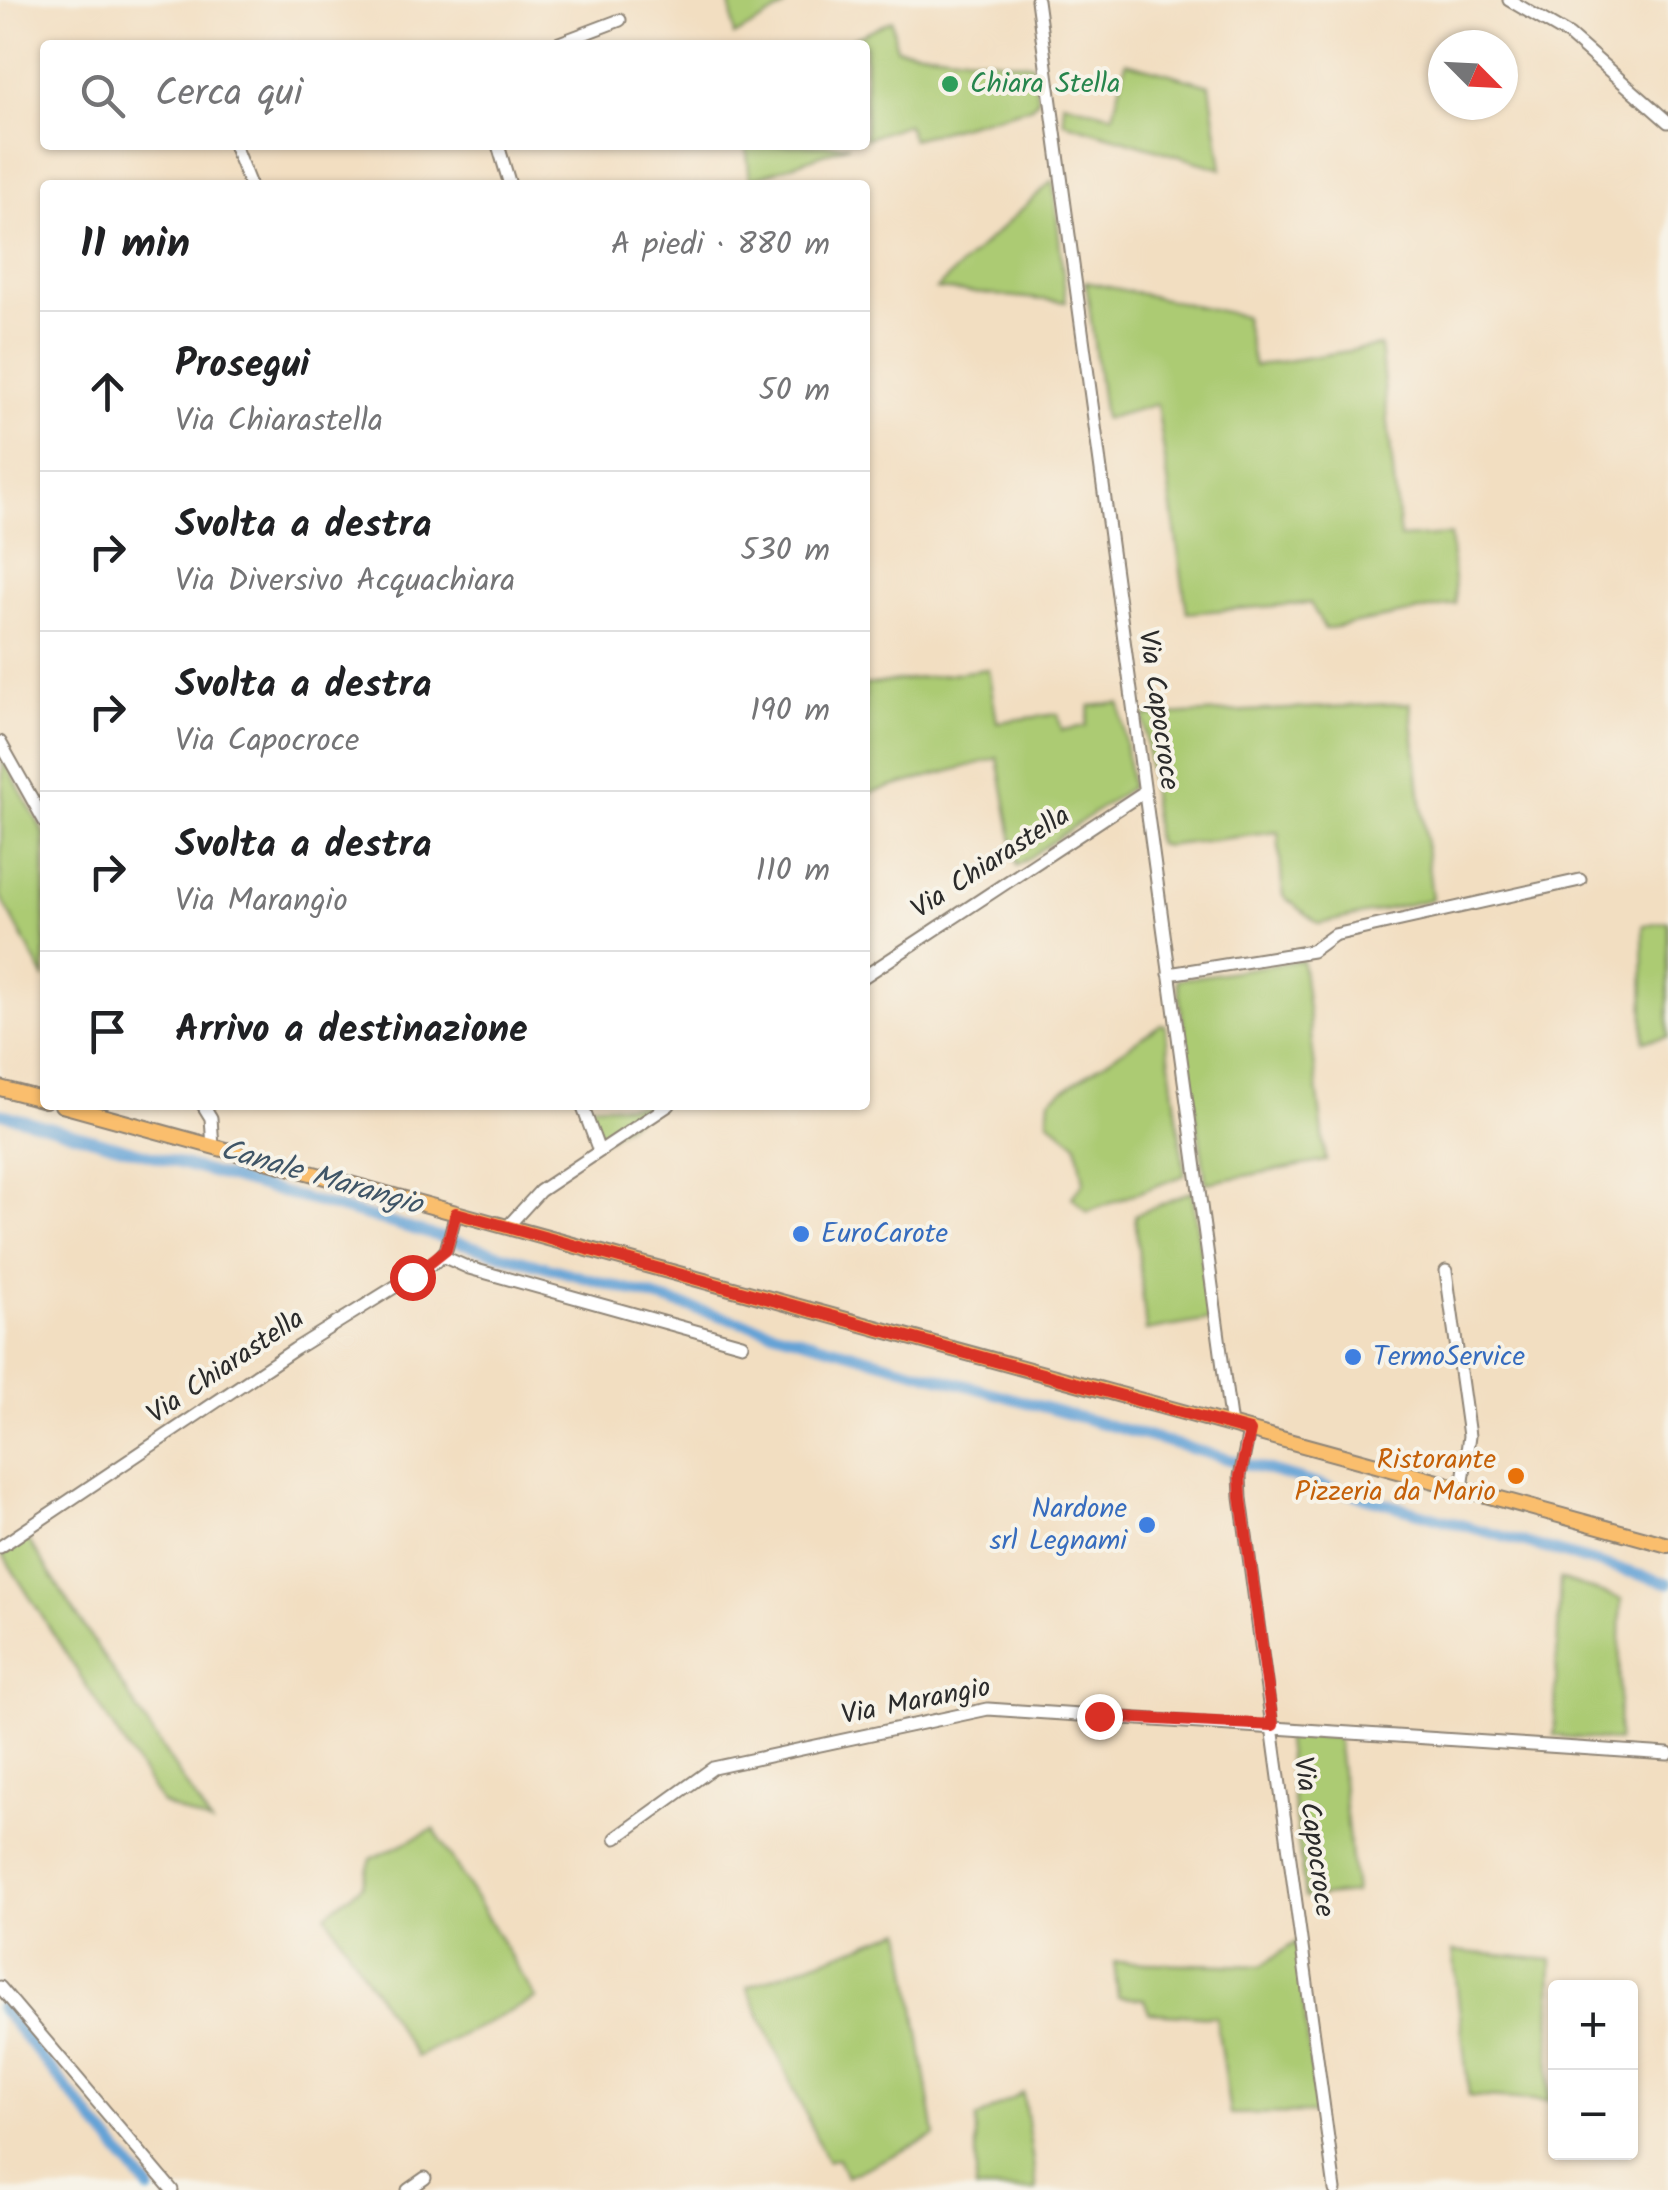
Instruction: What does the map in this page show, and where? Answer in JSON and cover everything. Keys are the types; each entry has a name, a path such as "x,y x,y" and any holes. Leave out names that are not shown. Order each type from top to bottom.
{"main road":[{"path":"0,1088 40,1099"},
{"path":"80,1110 454,1220 507,1227 1231,1426 1249,1437 1668,1545"}],"street":[{"name":"Via Capocroce","path":"1036,0 1231,1426"},
{"path":"1509,0 1569,35 1668,122"},
{"path":"567,40 620,20"},
{"path":"236,150 248,180"},
{"path":"500,150 508,180"},
{"path":"0,742 40,813"},
{"name":"Via Chiarastella","path":"870,973 1144,792"},
{"path":"1169,974 1312,951 1334,935 1580,880"},
{"path":"206,1110 211,1118 213,1146"},
{"path":"584,1110 599,1151"},
{"path":"507,1227 540,1190 661,1110"},
{"path":"454,1220 444,1253 469,1268 742,1344"},
{"name":"Via Chiarastella","path":"0,1547 444,1253"},
{"path":"1446,1271 1469,1436 1462,1489"},
{"name":"Via Capocroce","path":"1249,1437 1240,1476 1336,2190"},
{"name":"Via Marangio","path":"616,1838 714,1768 988,1709 1668,1754"},
{"path":"0,1987 172,2190"},
{"path":"408,2190 426,2178"}],"green space":[{"path":"730,0 782,0 784,8 734,36"},
{"name":"Chiara Stella","path":"892,20 896,48 1032,64 1038,100 1030,107 912,139 907,124 870,137 870,40 850,40"},
{"path":"1126,62 1210,85 1222,169 1064,122 1063,102 1113,115"},
{"path":"747,150 835,150 750,180"},
{"path":"1053,180 1066,302 936,289"},
{"path":"1086,282 1244,316 1254,366 1380,346 1400,538 1450,535 1456,604 1325,629 1310,603 1187,613 1157,404 1104,419"},
{"path":"988,669 997,722 1058,714 1062,730 1086,726 1090,706 1120,703 1131,787 1017,866 998,758 870,793 870,684"},
{"path":"1410,703 1432,899 1319,924 1283,896 1278,832 1164,846 1156,843 1144,716"},
{"path":"3,759 40,826 40,970 0,895"},
{"path":"1668,921 1668,1037 1644,1041 1643,925"},
{"path":"1302,960 1326,1161 1206,1183 1177,980"},
{"path":"1161,1024 1165,1025 1185,1175 1087,1212 1072,1197 1084,1182 1077,1144 1048,1120 1050,1099"},
{"path":"588,1110 648,1110 603,1141"},
{"path":"1192,1191 1210,1320 1146,1331 1135,1215"},
{"path":"27,1538 211,1824 162,1804 3,1555"},
{"path":"1560,1579 1621,1599 1618,1741 1554,1736"},
{"path":"1285,1733 1337,1737 1355,1893 1305,1898"},
{"path":"434,1829 536,1999 416,2057 326,1914 362,1886 371,1859"},
{"path":"903,1930 935,2136 846,2177 838,2158 827,2161 747,1987"},
{"path":"1296,1942 1317,2113 1230,2114 1216,2017 1149,2013 1144,1999 1118,1997 1114,1962 1261,1966"},
{"path":"1453,1951 1552,1960 1552,1980 1548,1980 1548,2101 1469,2096"},
{"path":"1023,2093 1037,2190 976,2190 976,2119"}],"waterway":[{"name":"Canale Marangio","path":"0,1113 1668,1583"},
{"path":"0,2007 150,2190"}],"place":[{"name":"Chiara Stella","path":"950,84"},
{"name":"EuroCarote","path":"801,1234"},
{"name":"TermoService","path":"1353,1357"},
{"name":"Ristorante Pizzeria da Mario","path":"1516,1476"},
{"name":"Nardone srl Legnami","path":"1147,1525"}],"route":[{"path":"412,1277 442,1256 456,1213 1250,1431 1240,1476 1241,1498 1273,1725 1099,1716"}]}
